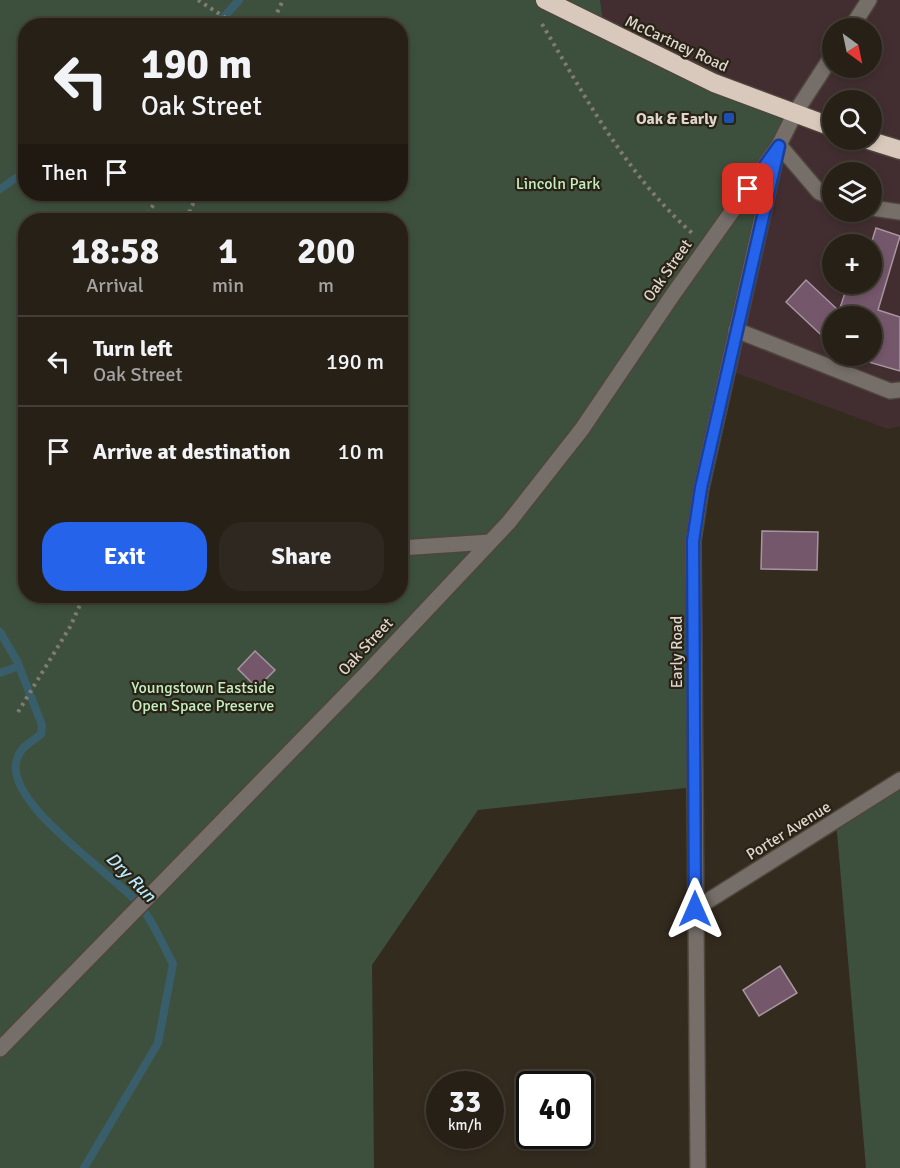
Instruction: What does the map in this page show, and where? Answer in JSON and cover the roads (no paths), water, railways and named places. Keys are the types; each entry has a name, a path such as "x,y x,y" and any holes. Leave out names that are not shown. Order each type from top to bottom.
{"highway":[{"name":"McCartney Road","path":"545,0 714,83 795,113"},
{"path":"795,113 822,123"},
{"path":"882,144 900,150"}],"street":[{"path":"857,18 869,0"},
{"name":"Oak Street","path":"0,1049 366,674 490,542 582,429 707,246 779,146 795,113 822,71"},
{"path":"779,146 822,193"},
{"name":"Early Road","path":"698,1168 693,541 701,488 779,146"},
{"path":"882,209 900,212"},
{"path":"736,330 890,391 900,390"},
{"path":"408,547 490,542"},
{"name":"Porter Avenue","path":"695,909 900,780"}],"waterway":[{"name":"Dry Run","path":"223,18 239,0"},
{"name":"Dry Run","path":"0,189 18,177"},
{"name":"Dry Run","path":"0,632 17,661 42,725 41,734 24,748 17,759 17,776 26,796 42,816 139,904 153,925 173,964 158,1043 84,1168"},
{"path":"0,673 19,666"}],"place":[{"name":"Oak & Early","path":"729,118"}],"park label":[{"name":"Lincoln Park","path":"558,183"},
{"name":"Youngstown Eastside Open Space Preserve","path":"203,696"}]}
